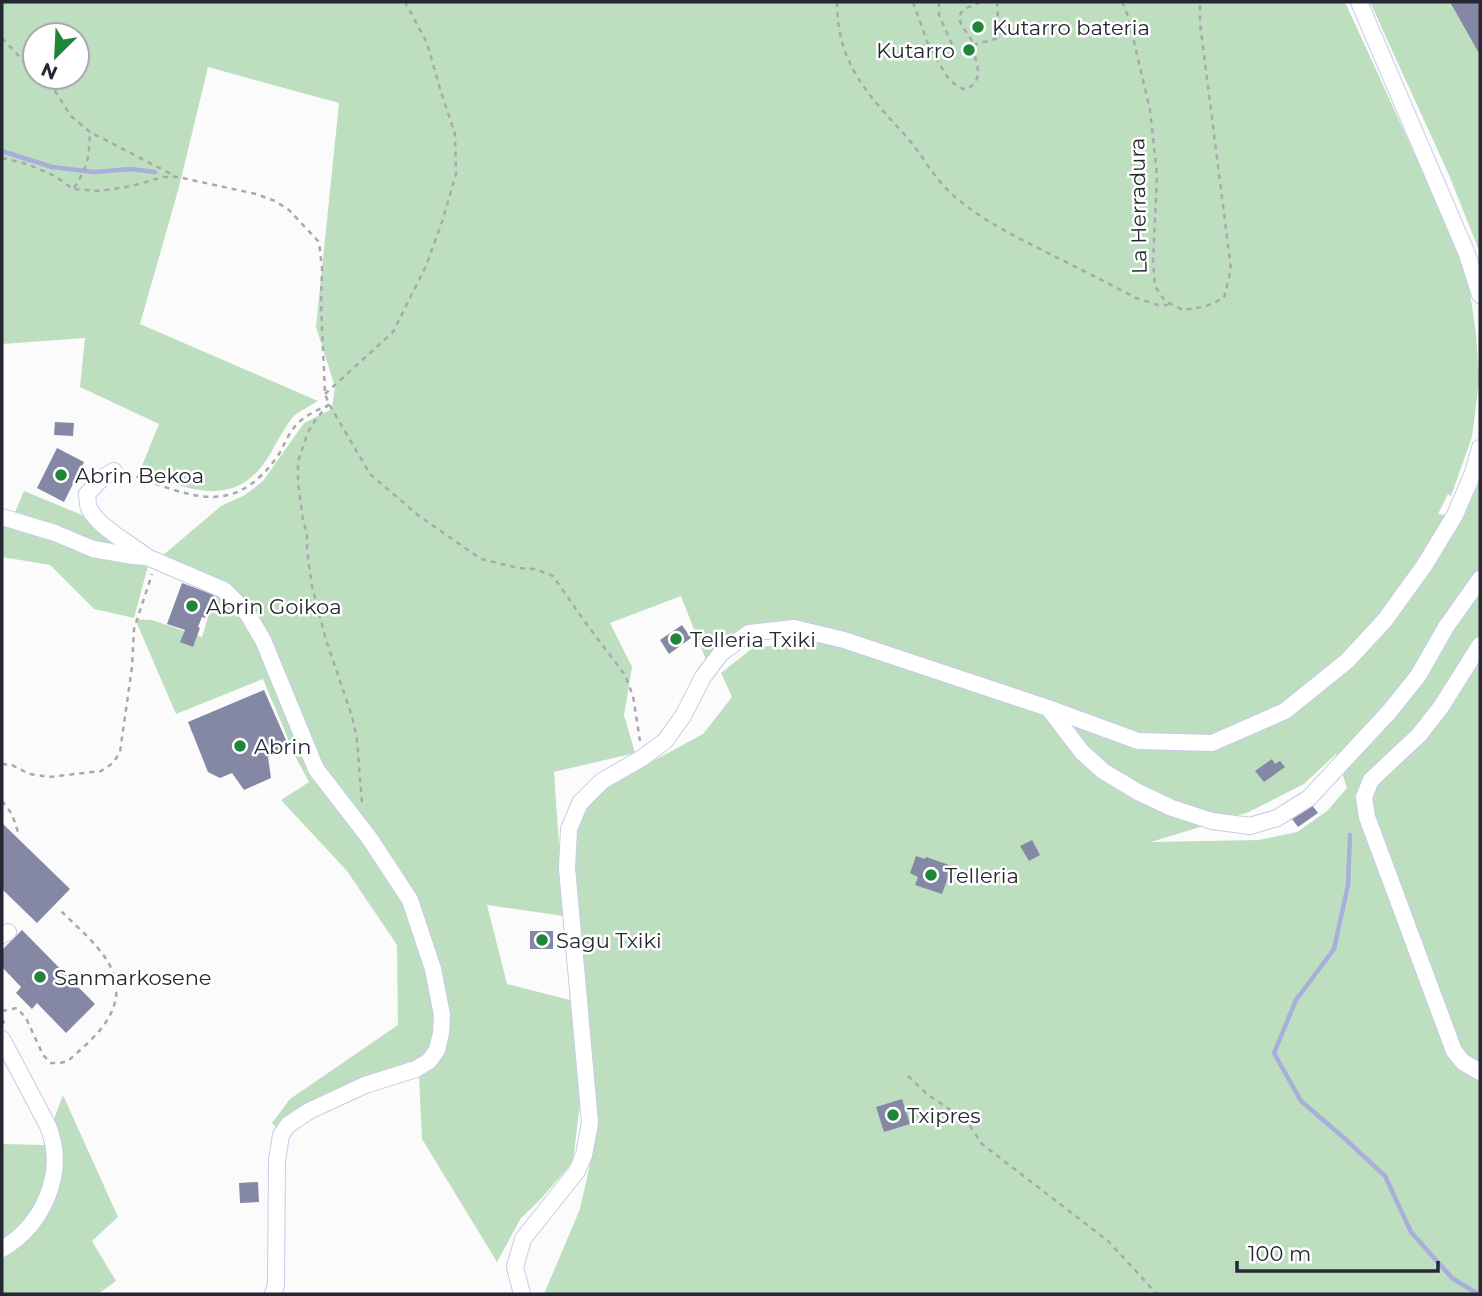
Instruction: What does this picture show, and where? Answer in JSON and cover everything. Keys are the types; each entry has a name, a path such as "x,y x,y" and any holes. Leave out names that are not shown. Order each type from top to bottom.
{"street":[{"path":"1359,2 1467,254 1480,295"},
{"path":"522,1294 515,1268 523,1239 577,1171 584,1155 590,1123 567,868 569,829 580,803 602,781 665,741 683,716 703,677 721,653 748,633 794,628 844,640 1138,741 1212,743 1285,711 1347,662 1385,620 1424,566 1454,515 1473,473 1480,448"},
{"path":"114,471 102,478 87,494 88,508 108,530 152,559 224,590 247,613 263,640 316,769 370,838 410,900 433,969 442,1015 438,1050 429,1061 416,1069 365,1085 309,1111 288,1125 281,1135 277,1160 276,1285 273,1294"},
{"path":"2,517 55,533 93,549 152,559"},
{"path":"1048,708 1096,765 1138,792 1172,808 1212,821 1250,826 1277,818 1309,798 1389,712 1418,676 1446,627 1480,579"},
{"path":"1480,645 1441,707 1419,735 1371,780 1364,797 1367,817 1454,1051 1463,1062 1480,1072"},
{"path":"2,1039 48,1126 56,1159 46,1203 19,1238 2,1249"}],"path":[{"path":"325,394 393,332 426,266 456,174 455,134 428,43 405,2"},
{"path":"837,2 837,20 843,51 858,79 908,139 937,180 956,198 994,226 1136,298 1158,305 1174,305 1183,310 1204,307 1224,298 1231,270 1200,23 1200,2"},
{"path":"913,2 929,47 950,81 965,90 977,80 979,72 974,45 959,16 964,9 981,2"},
{"path":"939,2 939,15 955,51 955,58"},
{"path":"974,45 995,39 1003,32 998,19 997,2"},
{"name":"La Herradura","path":"1122,2 1128,16 1150,110 1157,175 1153,262 1155,286 1165,301 1174,305"},
{"path":"2,38 21,58"},
{"path":"55,91 71,116 90,132 178,177"},
{"path":"74,188 85,171 89,158 90,132"},
{"path":"2,158 27,164 74,188 100,191 163,177 178,177 256,194 289,210 318,242 322,268 325,394 370,474 419,516 481,559 535,569 553,576 625,675 633,696 642,758"},
{"path":"114,471 125,472 199,496 223,497 244,490 261,477 281,451 290,432 304,417 329,404"},
{"path":"329,404 308,432 298,461 298,483 312,586 357,740 362,806"},
{"path":"2,764 12,765 29,774 49,777 101,771 113,763 120,752 132,667 134,628 152,559"},
{"path":"2,801 12,814 18,832"},
{"path":"2,1012 16,1008 26,1018 43,1055 51,1063 68,1061 106,1023 117,989 115,973 101,951 61,911"},
{"path":"908,1076 928,1095 965,1120 982,1144 1108,1241 1157,1294"}],"green space":[{"path":"2,2 1345,2 1468,278 1476,334 1479,382 1472,437 1451,496 1448,494 1438,514 1463,517 1480,480 1480,1294 544,1294 580,1209 594,1146 595,1092 572,854 578,821 603,788 703,734 732,697 721,673 754,647 793,645 782,623 746,626 706,660 681,596 610,623 632,667 624,715 635,753 554,772 564,916 487,905 507,984 570,1000 580,1103 573,1162 521,1218 497,1262 422,1139 419,1076 369,1091 314,1115 284,1137 272,1123 290,1099 398,1025 397,945 347,871 281,800 309,782 263,679 176,714 135,619 152,620 202,637 218,583 161,557 221,506 245,495 263,481 304,423 332,409 335,387 316,327 339,103 208,67 179,187 140,324 318,401 295,415 255,473 241,484 226,490 210,491 176,485 139,473 159,424 80,387 85,338 2,344","holes":["1336,754 1347,788 1327,811 1297,832 1259,840 1151,842 1249,812 1304,784"]},
{"path":"1370,2 1480,2 1480,253 1449,175"},
{"path":"24,491 82,515 98,530 130,552 88,543 14,515"},
{"path":"2,522 94,554 148,566 134,618 94,609 50,565 2,557"},
{"path":"63,1095 118,1217 92,1241 116,1281 98,1294 2,1294 2,1144 44,1145"}],"building":[{"path":"1450,2 1480,2 1480,55"},
{"path":"55,422 74,423 73,436 54,435"},
{"name":"Abrin Bekoa","path":"57,448 84,462 64,502 37,488"},
{"name":"Abrin Goikoa","path":"182,583 214,595 205,618 202,617 193,647 180,642 185,630 167,624"},
{"name":"Telleria Txiki","path":"682,625 691,638 669,654 660,640"},
{"name":"Abrin","path":"264,690 286,740 280,753 268,757 271,778 244,790 232,773 220,778 208,772 188,722"},
{"path":"1272,759 1275,764 1280,761 1285,767 1264,782 1255,771"},
{"path":"1312,805 1318,813 1298,827 1292,819"},
{"path":"2,823 70,889 37,923 2,889"},
{"path":"1032,840 1040,855 1029,861 1020,846"},
{"name":"Telleria","path":"916,856 952,866 942,894 915,885 918,877 910,873"},
{"name":"Sanmarkosene","path":"22,930 95,1004 66,1033 37,1003 32,1009 16,993 21,987 2,967 2,950"},
{"name":"Sagu Txiki","path":"530,931 553,931 553,949 530,949"},
{"name":"Txipres","path":"902,1099 910,1124 884,1132 876,1107"},
{"path":"258,1182 259,1202 240,1203 239,1183"}],"waterway":[{"path":"2,151 52,167 94,172 131,169 155,172"},
{"path":"1350,835 1348,885 1334,949 1296,1000 1274,1053 1301,1101 1385,1176 1411,1232 1452,1278 1478,1294"}],"place":[{"name":"Kutarro bateria","path":"978,27"},
{"name":"Kutarro","path":"969,50"},
{"name":"Abrin Bekoa","path":"61,475"},
{"name":"Abrin Goikoa","path":"192,606"},
{"name":"Telleria Txiki","path":"676,639"},
{"name":"Abrin","path":"240,746"},
{"name":"Telleria","path":"931,875"},
{"name":"Sagu Txiki","path":"542,940"},
{"name":"Sanmarkosene","path":"40,977"},
{"name":"Txipres","path":"893,1115"}]}
